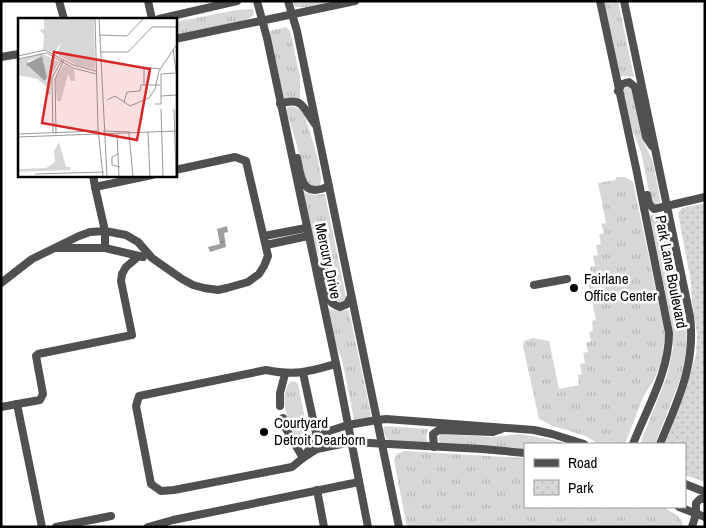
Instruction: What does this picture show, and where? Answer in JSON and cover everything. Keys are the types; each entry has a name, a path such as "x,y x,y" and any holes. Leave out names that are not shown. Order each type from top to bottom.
{"street":[{"path":"59,1 64,18"},
{"path":"148,1 152,18"},
{"path":"163,18 237,1"},
{"name":"Mercury Drive","path":"257,1 336,364 368,527"},
{"name":"Mercury Drive","path":"288,1 293,15 399,527"},
{"path":"176,39 263,22 355,1"},
{"name":"Park Lane Boulevard","path":"600,1 669,333 667,359 663,373 633,443"},
{"name":"Park Lane Boulevard","path":"624,1 690,316 692,345 686,377 660,443"},
{"path":"1,57 18,54"},
{"name":"Park Lane Boulevard","path":"618,91 622,84 629,82 635,87 646,137 656,152"},
{"path":"280,104 291,100 298,102 304,106 316,126"},
{"path":"283,116 294,142 302,182 307,188 315,191 329,186"},
{"name":"Park Lane Boulevard","path":"628,131 638,153 649,204 654,209 667,206"},
{"path":"1,283 32,258 79,236 90,232 105,231 126,236 138,242 152,258 193,285 218,290 243,284 259,274 268,256 256,197 246,161 240,157 176,170"},
{"path":"93,176 105,231 105,248"},
{"path":"95,187 147,176"},
{"path":"667,206 705,197"},
{"path":"264,236 306,228"},
{"path":"266,245 308,236"},
{"path":"310,245 320,266 328,300 333,305 340,307 347,304 351,296"},
{"path":"56,248 105,248 152,258"},
{"path":"1,408 42,398 43,394 36,356 38,354 132,335 122,274 139,256"},
{"path":"534,285 567,279"},
{"path":"336,364 303,373 285,374 266,370 139,396 136,406 151,484 161,491 174,490 292,467 319,449 352,442 524,453"},
{"path":"303,373 314,442 319,449"},
{"path":"280,406 280,393 285,374"},
{"path":"17,404 42,527"},
{"path":"283,418 286,429 303,458"},
{"path":"303,458 314,442 326,432 348,425 386,419 506,427 552,434 581,443"},
{"path":"434,447 433,434 439,430 493,432 506,427"},
{"path":"148,527 173,520 359,482"},
{"path":"686,484 705,492"},
{"path":"317,490 324,527"},
{"path":"692,527 696,514 696,503 700,499 705,499"},
{"path":"682,508 705,516"},
{"path":"56,527 111,516"}],"green space":[{"path":"335,1 308,7 295,7 292,2"},
{"path":"604,1 618,1 634,77 619,76"},
{"path":"252,9 254,11 253,16 241,22 176,36 176,22 237,10"},
{"path":"286,27 290,31 300,77 300,100 284,99 270,34 270,31"},
{"path":"627,87 633,91 643,140 653,162 660,199 660,202 656,204 652,204 651,201 641,152 630,124 623,93"},
{"path":"292,106 301,110 304,114 313,141 321,174 319,188 310,188 305,180 286,110"},
{"path":"616,177 625,177 633,182 665,334 662,360 655,378 643,397 625,443 596,443 586,436 553,426 539,419 523,346 524,341 533,338 549,341 559,389 579,385 578,375 582,374 580,364 585,363 583,353 588,352 586,343 591,341 589,332 593,331 592,321 596,320 587,278 592,277 590,267 595,266 593,256 598,255 596,245 601,244 599,235 604,233 601,224 606,223 598,183 616,180"},
{"path":"304,192 314,195 325,195 346,297 342,304 338,304 328,295 321,262 313,241"},
{"path":"705,205 705,482 686,475 686,443 665,443 688,383 696,354 697,335 691,282 678,213 682,208"},
{"path":"661,214 664,216 686,322 687,346 683,372 655,443 640,443 667,376 673,348 671,320 651,215"},
{"path":"328,309 349,311 371,415 369,418 354,419 342,360 332,334"},
{"path":"291,381 298,384 309,438 308,443 302,444 297,438 286,413 285,395"},
{"path":"385,426 428,429 427,443 390,441 386,438 383,429"},
{"path":"442,434 493,437 519,434 564,443 524,443 524,449 443,444 438,440"},
{"path":"405,451 524,458 524,508 665,508 679,517 683,527 407,527 394,460 397,454"}],"water":[{"path":"227,226 228,232 224,233 226,247 210,252 208,247 220,244 217,229"}],"place":[{"name":"Fairlane Office Center","path":"574,288"},
{"name":"Courtyard Detroit Dearborn","path":"264,432"}]}
